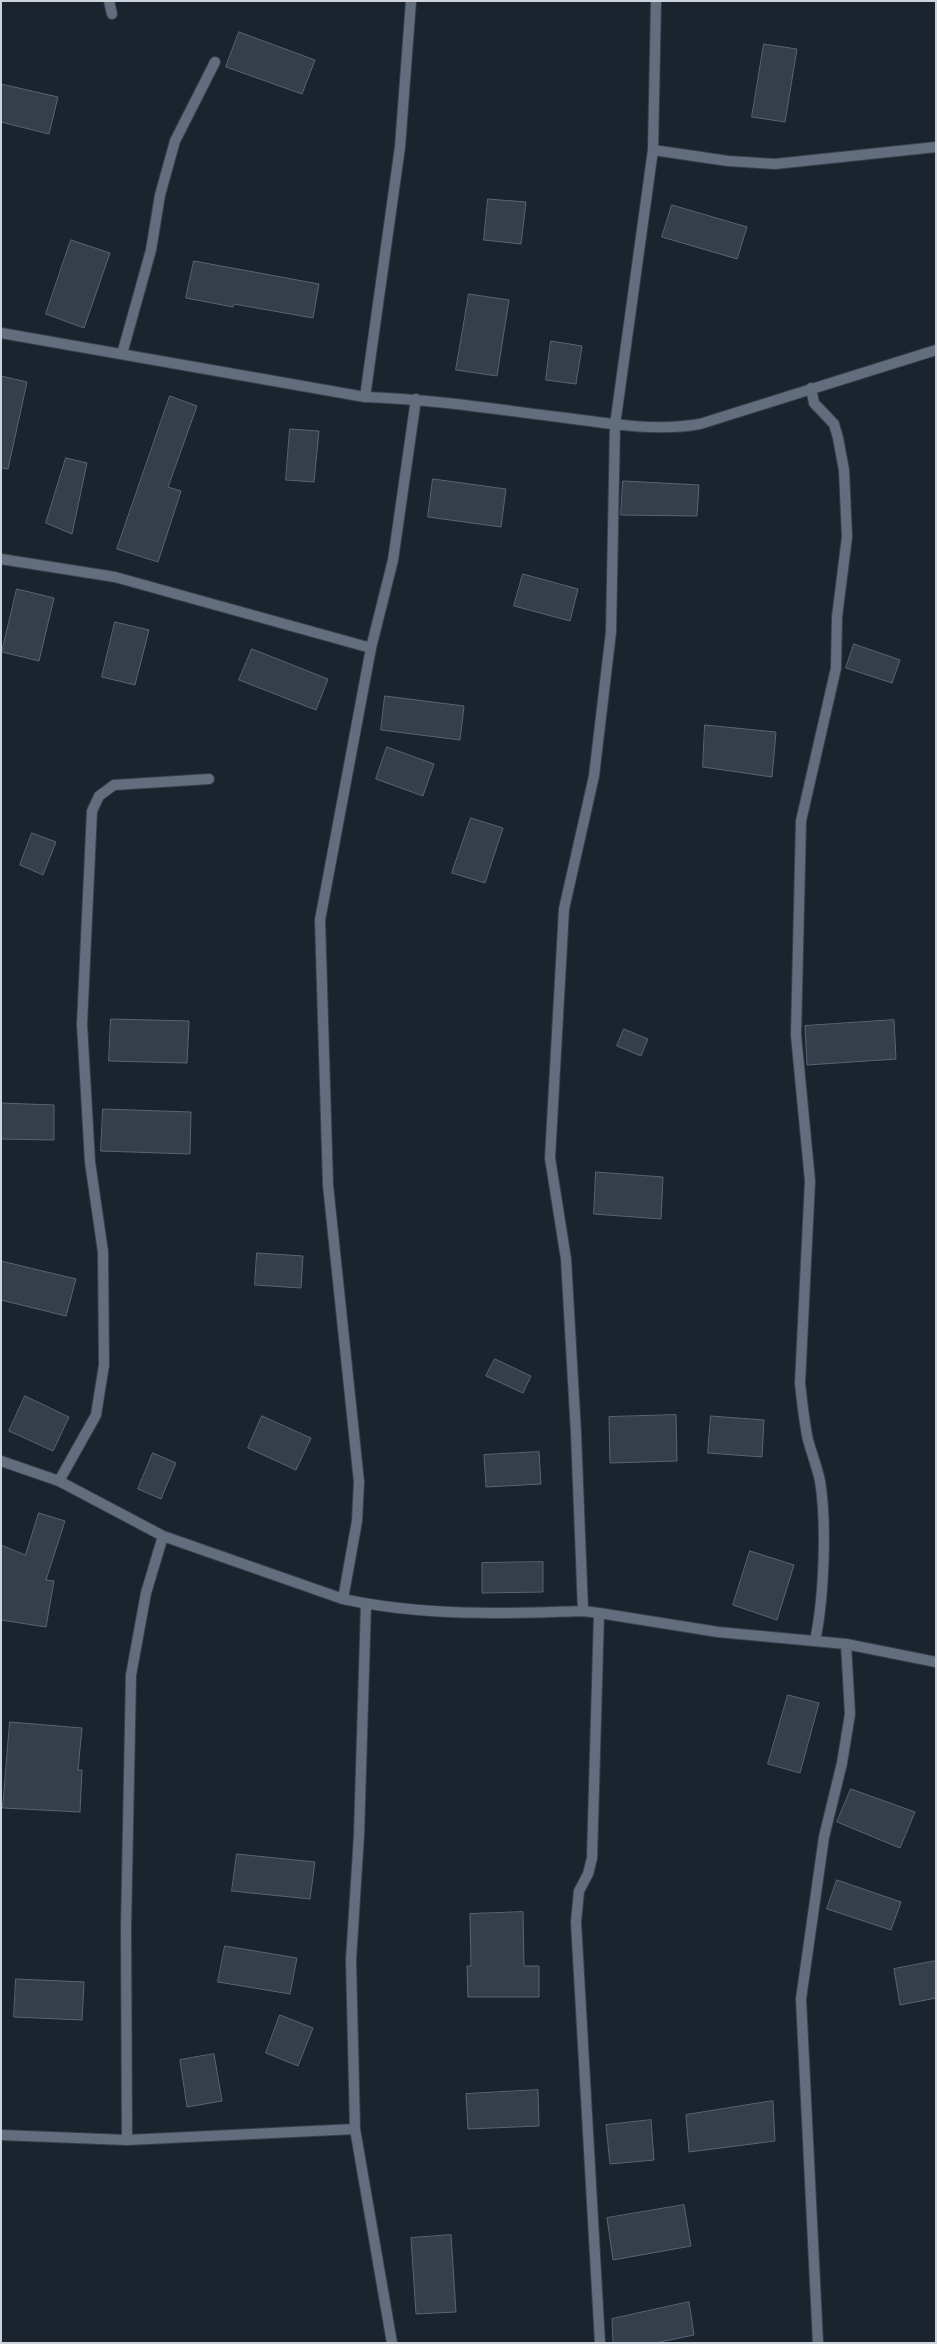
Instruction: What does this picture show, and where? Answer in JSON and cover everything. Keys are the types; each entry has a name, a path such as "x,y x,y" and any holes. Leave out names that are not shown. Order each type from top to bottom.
{"street":[{"path":"109,1 112,14"},
{"path":"365,397 400,147 411,1"},
{"path":"583,1611 576,1433 566,1259 550,1158 564,909 594,776 611,632 615,425 653,150 656,1"},
{"path":"122,354 151,250 160,195 175,142 215,62"},
{"path":"653,150 728,161 774,164 936,147"},
{"path":"1,334 365,397 416,399 615,425 685,426 700,424 936,350"},
{"path":"811,388 814,403 834,424 838,438 844,470 847,537 837,618 836,668 801,821 796,1035 810,1181 800,1383 802,1410 808,1440 820,1480 824,1524 819,1621 815,1641"},
{"path":"344,1598 357,1521 359,1482 328,1185 320,920 371,648 393,560 416,399"},
{"path":"1,559 115,577 371,648"},
{"path":"59,1481 96,1415 104,1365 103,1252 90,1162 82,1024 92,811 99,796 114,785 209,779"},
{"path":"1,1461 59,1481 163,1536 366,1604 479,1614 583,1611 718,1632 846,1644 936,1662"},
{"path":"127,2140 126,1928 131,1675 146,1593 163,1536"},
{"path":"366,1604 359,1835 352,1960 355,2129 392,2343"},
{"path":"599,1613 592,1858 588,1874 579,1891 576,1922 600,2343"},
{"path":"818,2343 801,1999 824,1837 842,1763 850,1714 846,1644"},
{"path":"1,2135 127,2140 355,2129"}],"building":[{"path":"239,32 315,60 302,94 226,67"},
{"path":"764,44 797,49 785,122 752,117"},
{"path":"1,84 58,97 49,134 1,122"},
{"path":"488,199 526,202 521,244 484,240"},
{"path":"672,205 747,227 737,259 662,237"},
{"path":"71,240 110,253 84,328 46,314"},
{"path":"194,261 319,284 313,318 234,304 233,307 186,298"},
{"path":"469,294 509,300 497,376 456,370"},
{"path":"551,341 582,346 576,384 546,380"},
{"path":"1,376 27,382 8,469 1,468"},
{"path":"170,396 197,406 168,487 181,491 158,562 117,549"},
{"path":"290,429 319,431 314,482 286,480"},
{"path":"66,458 87,463 72,534 46,523"},
{"path":"433,479 506,489 501,527 428,517"},
{"path":"623,481 699,485 697,516 621,515"},
{"path":"523,574 578,589 570,621 514,606"},
{"path":"17,589 54,598 39,661 2,652"},
{"path":"115,622 149,630 135,685 102,677"},
{"path":"854,644 900,660 892,683 846,668"},
{"path":"252,649 328,679 316,710 239,680"},
{"path":"385,696 464,706 460,740 381,730"},
{"path":"705,725 776,732 772,777 703,767"},
{"path":"387,747 434,764 423,796 376,779"},
{"path":"471,818 503,828 485,883 452,873"},
{"path":"32,833 56,842 43,875 20,865"},
{"path":"111,1019 189,1021 187,1063 109,1061"},
{"path":"894,1020 896,1059 807,1065 805,1026"},
{"path":"624,1029 648,1039 641,1056 617,1046"},
{"path":"1,1103 54,1105 54,1140 1,1139"},
{"path":"103,1109 191,1112 190,1154 101,1151"},
{"path":"596,1172 663,1177 661,1219 594,1214"},
{"path":"257,1253 303,1256 301,1288 255,1285"},
{"path":"1,1261 76,1279 66,1316 1,1300"},
{"path":"495,1359 531,1376 523,1393 486,1376"},
{"path":"25,1396 69,1417 53,1451 9,1431"},
{"path":"676,1415 677,1461 610,1463 609,1417"},
{"path":"262,1416 311,1438 296,1470 248,1448"},
{"path":"711,1416 764,1420 762,1457 708,1453"},
{"path":"539,1452 541,1484 486,1487 484,1455"},
{"path":"153,1453 176,1463 161,1499 138,1489"},
{"path":"39,1513 65,1521 46,1580 54,1581 46,1627 1,1620 1,1545 25,1555"},
{"path":"750,1551 794,1565 777,1620 733,1605"},
{"path":"543,1562 543,1592 482,1593 482,1563"},
{"path":"788,1695 819,1703 800,1773 768,1764"},
{"path":"10,1722 82,1728 78,1770 82,1770 80,1812 3,1808"},
{"path":"851,1789 915,1812 900,1848 837,1822"},
{"path":"237,1854 315,1862 310,1899 232,1891"},
{"path":"837,1880 901,1902 891,1930 827,1909"},
{"path":"523,1912 524,1966 539,1966 539,1997 468,1997 467,1966 471,1966 470,1914"},
{"path":"225,1946 297,1958 290,1994 218,1982"},
{"path":"936,1961 936,1998 900,2005 894,1969"},
{"path":"16,1979 84,1982 82,2020 14,2017"},
{"path":"280,2015 313,2028 298,2066 266,2053"},
{"path":"214,2054 222,2101 187,2107 180,2060"},
{"path":"538,2090 539,2126 468,2129 466,2094"},
{"path":"773,2101 775,2141 689,2152 686,2115"},
{"path":"651,2120 654,2160 610,2164 606,2125"},
{"path":"684,2205 691,2246 613,2260 607,2218"},
{"path":"451,2235 456,2312 416,2314 411,2238"},
{"path":"689,2302 694,2335 655,2343 613,2343 612,2319"}]}
